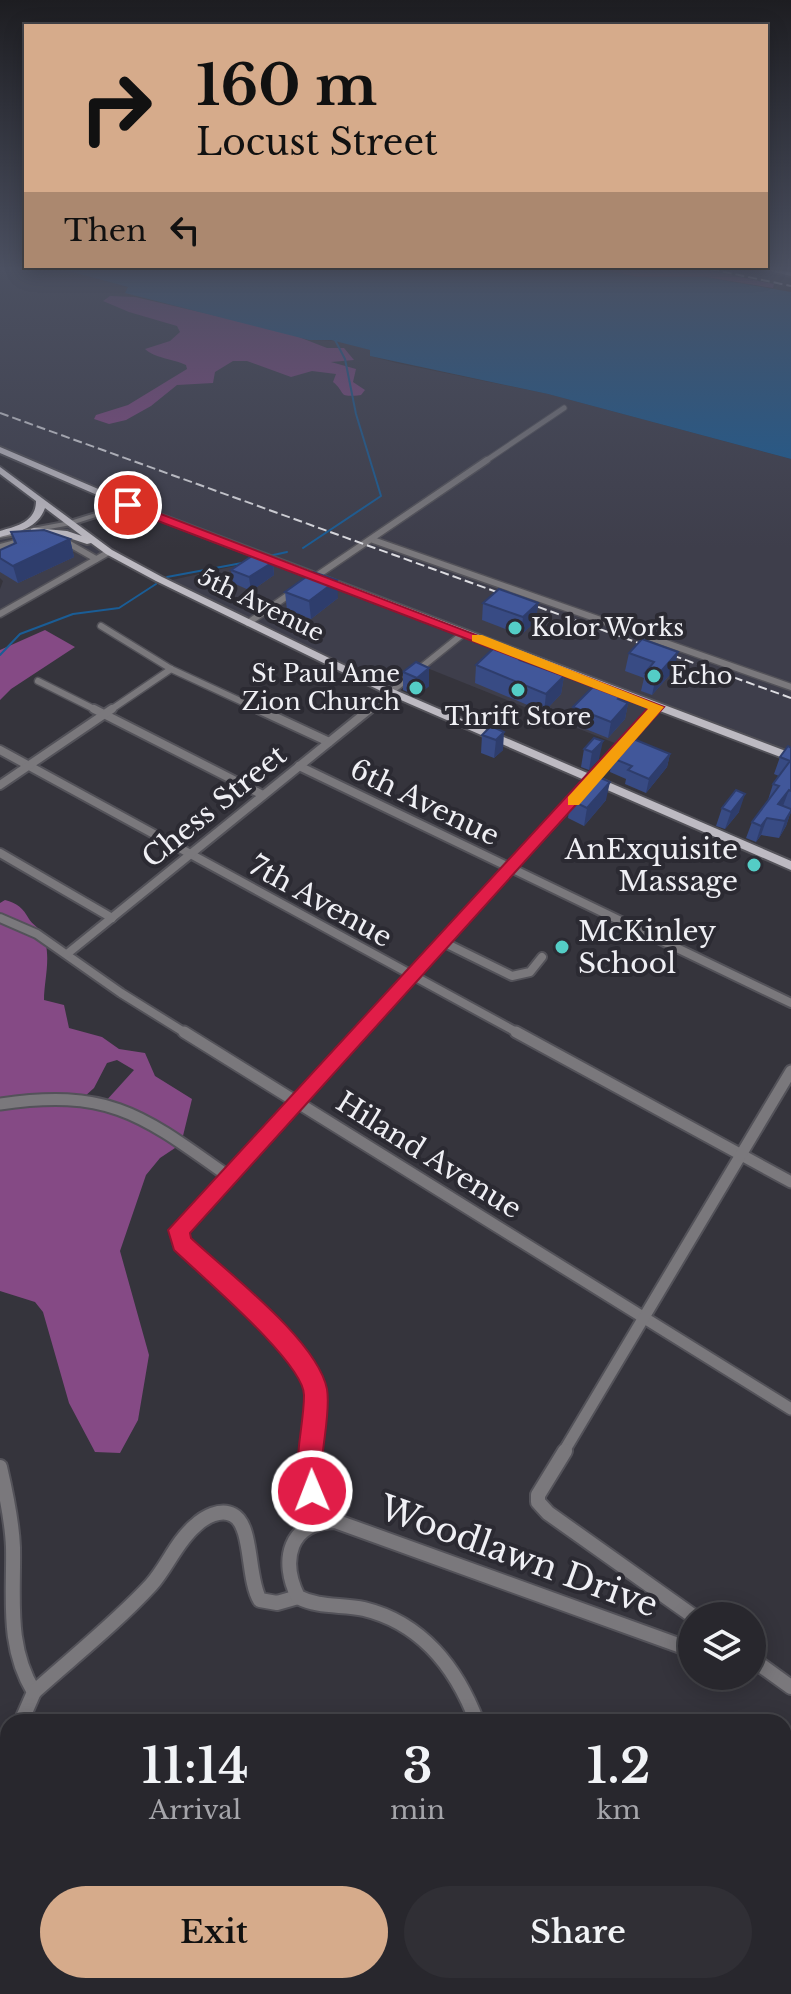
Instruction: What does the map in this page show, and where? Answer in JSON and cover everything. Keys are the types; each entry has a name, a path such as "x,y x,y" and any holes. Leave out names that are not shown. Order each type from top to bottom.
{"main road":[{"path":"0,450 128,505 791,757"},
{"name":"5th Avenue","path":"0,470 109,552 248,623 391,692 789,861"},
{"path":"0,535 33,521 40,512 40,500"},
{"path":"29,531 75,536 109,552"}],"street":[{"path":"248,623 564,408"},
{"path":"0,535 71,523 128,505"},
{"path":"0,547 52,537 70,543 96,559"},
{"path":"373,540 791,687"},
{"path":"0,614 109,552"},
{"path":"101,626 171,669 329,742"},
{"name":"Chess Street","path":"67,954 464,633"},
{"path":"0,785 171,669"},
{"path":"38,681 263,795"},
{"path":"298,1597 289,1579 289,1553 301,1529 322,1519 310,1477 316,1392 311,1374 293,1349 181,1243 177,1234 181,1226 657,707"},
{"name":"7th Avenue","path":"0,750 791,1182"},
{"name":"6th Avenue","path":"299,766 791,1003"},
{"path":"0,853 112,918"},
{"name":"Hiland Avenue","path":"0,918 37,934 121,993 791,1409"},
{"path":"443,942 512,976 525,975 542,957"},
{"path":"678,1605 548,1513 538,1502 541,1488 791,1071"},
{"path":"0,1104 50,1097 104,1102 144,1118 228,1176"},
{"path":"0,1467 11,1529 16,1649 24,1678 34,1692"},
{"path":"24,1714 34,1692 152,1584 194,1526 217,1512 233,1514 242,1524 251,1582 260,1600 277,1603 298,1597 318,1605 364,1609 408,1626 429,1642 448,1663 473,1714"},
{"name":"Woodlawn Drive","path":"322,1519 335,1521 678,1645"},
{"path":"766,1669 791,1687"}],"shaded area":[{"path":"0,362 392,362 548,394 791,459 791,757 657,707 622,746 422,666 391,692 163,582 266,559 0,450"},
{"path":"177,362 231,362 215,372 213,383 177,385 151,406 126,420 109,424 94,419 96,415 128,405 187,369 186,365"},
{"path":"250,362 331,362 356,369 353,382 365,390 361,395 345,395 333,382 336,374 312,371 291,377"},
{"path":"71,523 109,552 0,614 3,581 0,578 0,536"},
{"path":"45,630 75,647 11,689 0,700 0,650"},
{"path":"5,900 19,906 41,932 47,948 44,1000 64,1005 69,1028 102,1037 119,1049 145,1053 155,1076 192,1099 181,1144 160,1158 146,1175 120,1251 149,1355 138,1420 120,1453 95,1452 69,1403 43,1312 35,1302 0,1291 0,903","holes":["117,1060 134,1070 105,1102 84,1097 94,1088 107,1063"]}],"water":[{"path":"398,362 791,362 791,459 548,394"}],"building":[{"path":"44,530 70,539 13,566 0,558 0,550 16,543 11,532"},
{"path":"255,554 273,562 249,577 231,570"},
{"path":"313,572 337,580 309,601 285,592"},
{"path":"499,589 538,603 523,617 483,603"},
{"path":"642,639 678,652 656,677 645,673 654,662 629,653"},
{"path":"494,648 523,657 520,660 564,676 546,694 476,665"},
{"path":"416,662 429,668 417,678 403,672"},
{"path":"596,684 623,694 618,699 628,703 611,722 573,707"},
{"path":"491,726 504,732 496,740 482,735"},
{"path":"594,738 603,741 592,752 584,749"},
{"path":"631,738 670,754 649,779 628,770 632,766 612,758"},
{"path":"788,746 791,748 791,791 778,804 791,811 785,821 767,818 761,826 752,822 779,786 773,784 790,761 780,757"},
{"path":"594,775 610,782 587,808 570,800"},
{"path":"736,790 745,794 731,812 722,808"}],"waterway":[{"path":"303,548 381,496 356,414 346,362"},
{"path":"269,556 287,552"},
{"path":"167,577 242,563"},
{"path":"0,655 20,634 73,614 119,608 156,584"}],"railway":[{"path":"0,413 791,698"}],"slow traffic":[{"path":"477,638 657,707 573,801"}],"place":[{"name":"Kolor Works","path":"515,628"},
{"name":"Echo","path":"654,676"},
{"name":"St Paul Ame Zion Church","path":"416,688"},
{"name":"Thrift Store","path":"518,690"},
{"name":"AnExquisite Massage","path":"754,865"},
{"name":"McKinley School","path":"562,947"}],"route":[{"path":"128,505 657,707 181,1226 177,1234 181,1243 293,1349 311,1374 316,1392 310,1458 312,1491"}]}
